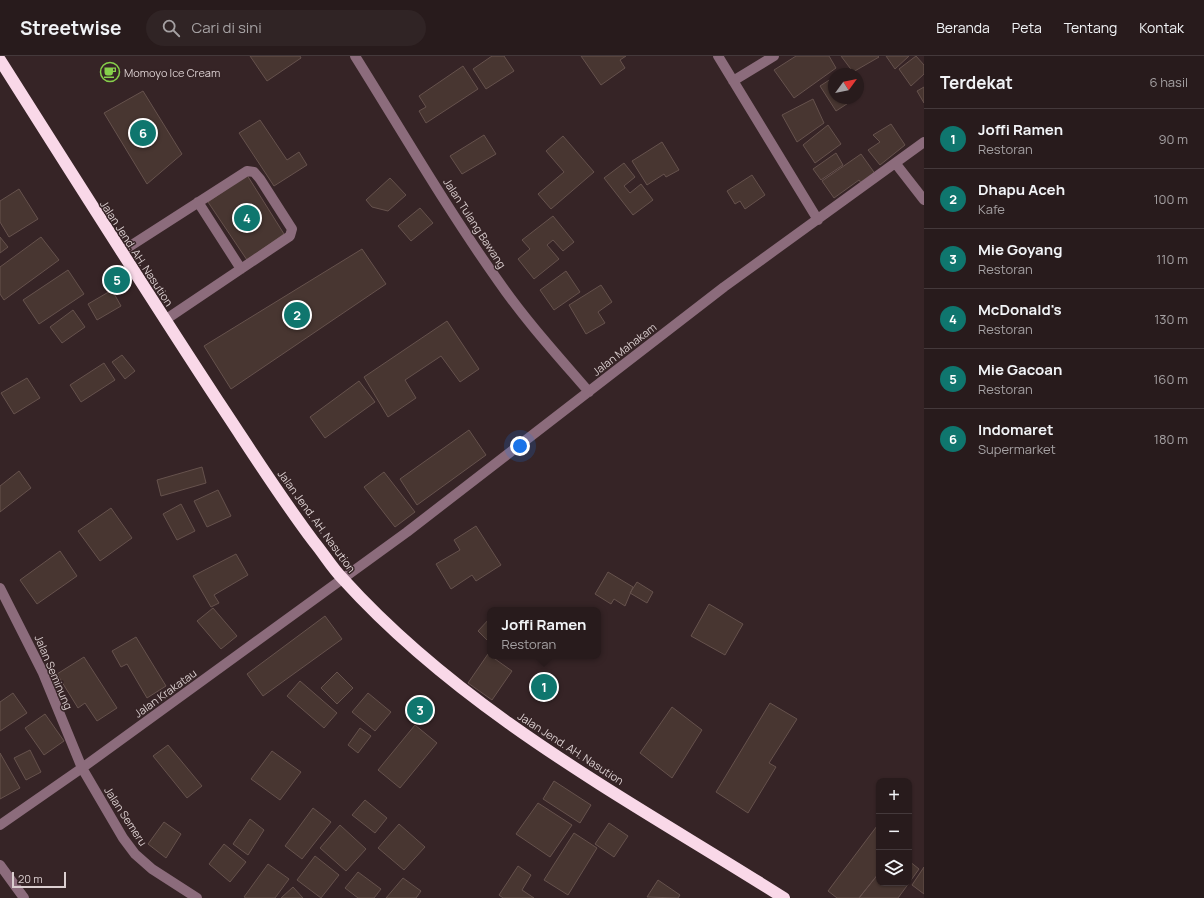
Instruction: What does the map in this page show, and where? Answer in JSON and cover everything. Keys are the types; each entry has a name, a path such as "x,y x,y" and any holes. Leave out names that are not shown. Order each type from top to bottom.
{"highway":[{"name":"Jalan Jend. AH. Nasution","path":"0,60 121,252 293,514 342,578 419,653 458,686 534,742 784,898"}],"street":[{"name":"Jalan Tulang Bawang","path":"355,56 458,220 499,282 545,342 589,392"},
{"path":"718,56 818,220"},
{"path":"733,81 774,56"},
{"name":"Jalan Mahakam","path":"342,578 407,532 724,287 896,164 924,142"},
{"path":"896,164 924,200"},
{"path":"121,252 246,171 254,172 260,179 292,229 290,236 165,320"},
{"path":"198,202 241,269"},
{"name":"Jalan Krakatau","path":"0,825 82,768 342,578"},
{"name":"Jalan Seminung","path":"0,588 43,673 82,768"},
{"name":"Jalan Semeru","path":"82,768 108,814 134,854 152,869 197,898"},
{"path":"0,865 24,898"}],"building":[{"path":"250,56 300,56 301,58 267,81"},
{"path":"492,56 504,56 514,71 486,89 473,69"},
{"path":"581,56 626,56 620,60 625,68 601,85"},
{"path":"796,56 829,56 836,68 828,68 828,74 794,98 774,70"},
{"path":"841,56 879,57 860,68 850,68"},
{"path":"886,56 909,56 895,69"},
{"path":"916,56 924,65 924,74 911,86 899,69"},
{"path":"463,66 478,89 426,123 419,111 426,107 419,96"},
{"path":"828,81 828,98 820,86"},
{"path":"924,87 924,103 917,91"},
{"path":"143,91 182,154 147,184 104,113"},
{"path":"813,99 824,123 797,142 782,115"},
{"path":"832,104 847,104 836,111"},
{"path":"260,120 287,160 299,152 307,165 274,186 239,133"},
{"path":"891,124 905,145 880,165 868,150 880,142 873,135"},
{"path":"828,125 841,144 815,163 803,145"},
{"path":"484,135 496,154 462,174 450,156"},
{"path":"563,136 594,172 551,209 538,194 564,172 546,151"},
{"path":"662,142 679,170 666,177 664,174 647,185 632,161"},
{"path":"836,153 843,165 821,180 813,169"},
{"path":"861,154 876,175 862,184 859,180 834,198 822,181"},
{"path":"624,163 635,177 624,186 630,193 641,184 653,200 633,215 604,178"},
{"path":"247,175 284,234 247,260 208,202"},
{"path":"752,175 765,195 745,209 740,201 735,204 727,191"},
{"path":"390,178 406,195 388,211 372,207 366,200"},
{"path":"19,189 38,219 9,237 0,222 0,201"},
{"path":"420,208 433,223 411,241 398,226"},
{"path":"553,216 574,242 563,251 553,240 547,245 559,259 534,279 518,259 530,249 522,240"},
{"path":"0,237 8,247 0,253"},
{"path":"41,237 59,260 4,300 0,294 0,267"},
{"path":"362,249 386,284 231,389 204,346"},
{"path":"68,270 84,294 39,324 23,300"},
{"path":"566,271 580,292 554,310 540,290"},
{"path":"601,285 612,302 598,312 605,323 586,334 569,305"},
{"path":"112,290 121,306 97,320 88,304"},
{"path":"73,310 85,327 62,343 50,327"},
{"path":"447,321 479,369 460,382 441,356 405,380 416,398 388,417 364,377"},
{"path":"122,355 135,371 125,379 112,362"},
{"path":"104,363 115,380 81,402 70,385"},
{"path":"27,378 40,398 14,414 1,393"},
{"path":"359,381 375,402 325,438 310,417"},
{"path":"469,430 486,455 417,505 400,479"},
{"path":"202,467 206,483 161,496 157,480"},
{"path":"19,471 31,488 0,512 0,486"},
{"path":"384,472 415,512 395,527 364,487"},
{"path":"218,490 231,516 207,527 194,501"},
{"path":"181,504 195,531 177,540 163,514"},
{"path":"111,508 132,538 100,561 78,531"},
{"path":"476,526 501,565 476,581 472,575 451,589 436,564 460,550 454,540"},
{"path":"60,551 77,576 37,604 20,580"},
{"path":"236,554 248,575 214,595 219,603 211,607 193,576"},
{"path":"608,572 633,587 625,606 614,599 611,604 595,594"},
{"path":"637,582 653,592 647,603 630,593"},
{"path":"709,604 743,624 725,655 691,636"},
{"path":"213,608 237,636 221,649 197,621"},
{"path":"325,616 342,639 263,696 247,674"},
{"path":"487,621 487,640 478,631"},
{"path":"136,637 166,686 147,698 127,664 121,667 112,651"},
{"path":"487,655 487,659 495,659 512,671 492,700 468,683"},
{"path":"84,657 117,708 97,721 85,703 78,708 57,674"},
{"path":"337,672 353,688 337,704 321,688"},
{"path":"300,681 337,713 324,728 287,696"},
{"path":"13,693 27,713 0,731 0,702"},
{"path":"368,693 391,712 375,731 352,712"},
{"path":"770,703 797,719 769,763 776,767 748,813 716,792"},
{"path":"672,707 702,730 672,778 640,753"},
{"path":"45,714 64,741 44,755 25,728"},
{"path":"415,725 437,743 400,788 378,770"},
{"path":"360,728 371,736 358,753 348,745"},
{"path":"168,745 202,786 187,798 153,756"},
{"path":"30,750 41,772 26,780 14,758"},
{"path":"272,751 301,772 280,800 251,779"},
{"path":"0,753 20,788 0,799"},
{"path":"554,781 591,805 580,823 543,799"},
{"path":"365,800 387,818 375,833 352,815"},
{"path":"538,803 572,825 550,857 516,834"},
{"path":"313,808 331,822 302,859 285,846"},
{"path":"250,819 264,830 248,855 233,844"},
{"path":"164,822 181,834 166,858 148,844"},
{"path":"609,823 628,836 614,857 595,844"},
{"path":"399,824 425,847 404,870 378,848"},
{"path":"340,825 366,849 346,871 320,848"},
{"path":"876,827 876,877 859,898 837,898 828,891"},
{"path":"574,833 597,848 568,895 544,880"},
{"path":"224,844 246,862 230,882 209,864"},
{"path":"315,856 339,875 321,898 297,880"},
{"path":"912,863 919,869 912,879"},
{"path":"268,864 289,879 275,898 244,897"},
{"path":"518,866 531,875 522,890 534,898 503,898 499,895"},
{"path":"924,867 924,894 912,885"},
{"path":"358,872 381,889 374,898 358,898 345,888"},
{"path":"876,877 876,886 907,886 898,898 859,898"},
{"path":"403,878 421,891 416,898 386,898"},
{"path":"658,880 680,895 678,898 647,897"},
{"path":"293,887 303,898 281,898"}],"place":[{"name":"Momoyo Ice Cream","path":"110,72"},
{"name":"Indomaret","path":"143,133"},
{"name":"McDonald's","path":"247,218"},
{"name":"Mie Gacoan","path":"117,280"},
{"name":"Dhapu Aceh","path":"297,315"},
{"name":"Joffi Ramen","path":"544,687"},
{"name":"Mie Goyang","path":"420,710"}]}
